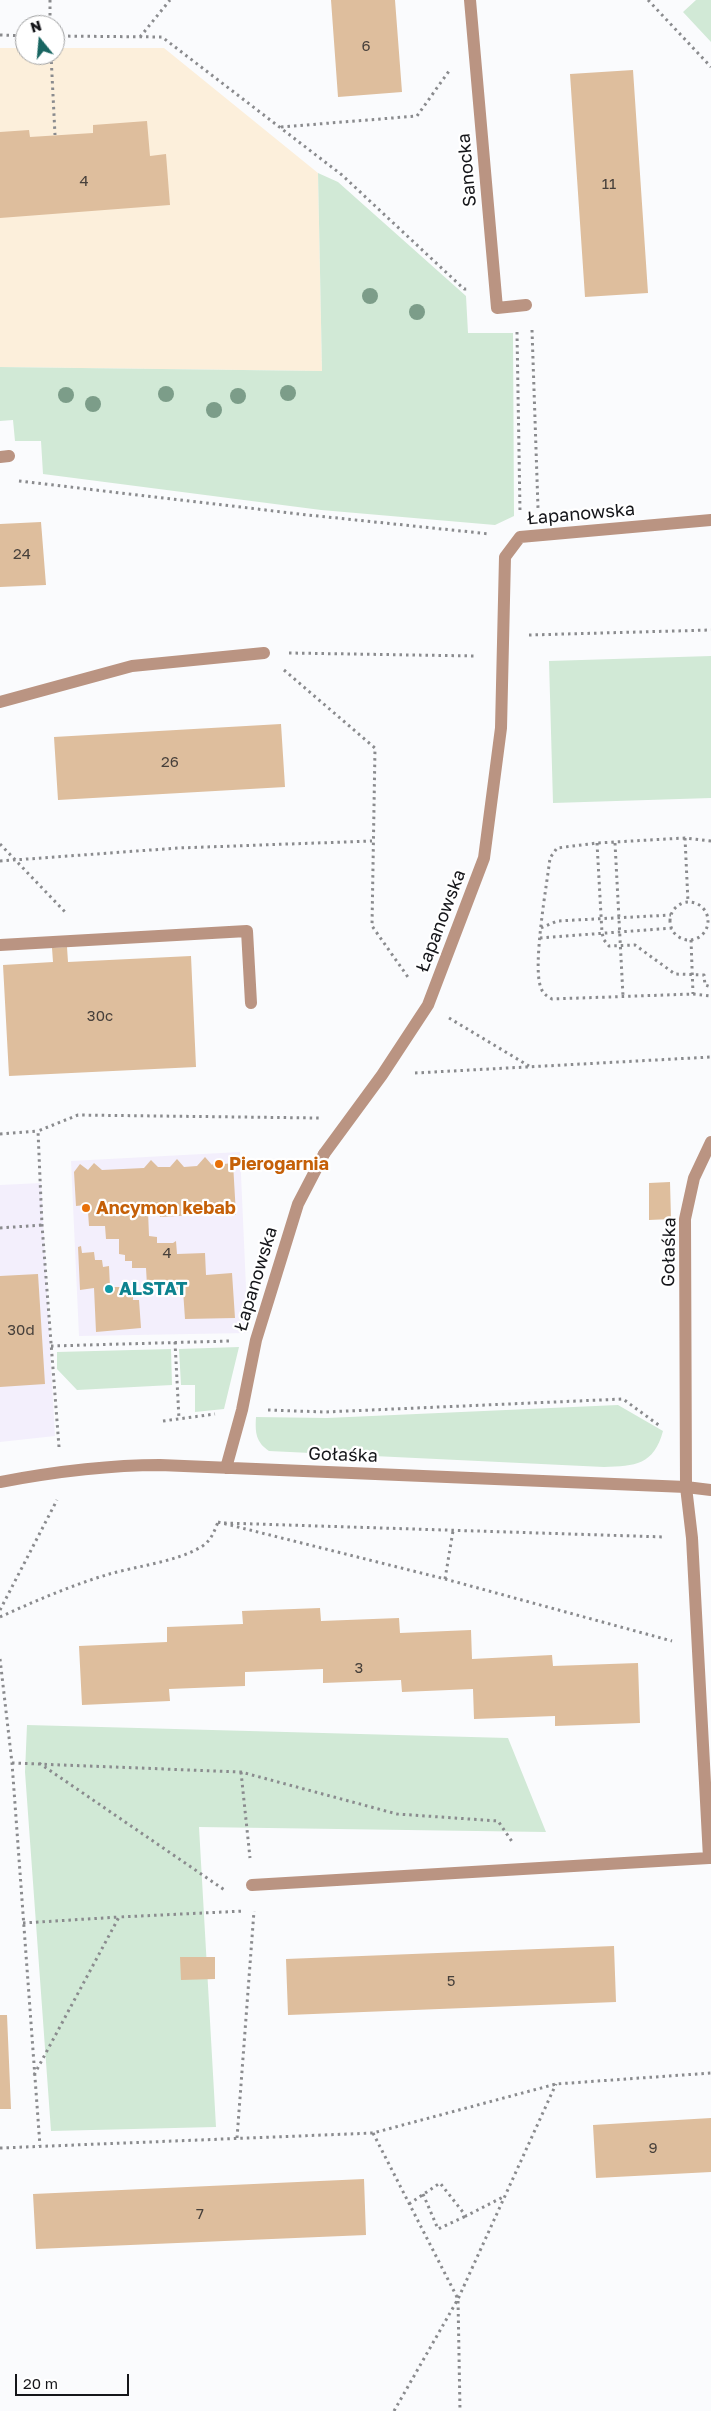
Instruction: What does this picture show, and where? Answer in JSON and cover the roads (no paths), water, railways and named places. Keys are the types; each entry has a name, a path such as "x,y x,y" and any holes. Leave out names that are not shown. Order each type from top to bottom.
{"street":[{"name":"Sanocka","path":"470,0 497,308 526,305"},
{"name":"Łapanowska","path":"226,1468 242,1410 256,1340 298,1204 324,1154 382,1075 428,1005 484,858 501,728 501,657 505,557 520,536 711,520"},
{"path":"0,702 132,666 264,653"},
{"path":"0,945 247,931 251,1003"},
{"name":"Gołaśka","path":"686,1487 685,1220 694,1178 711,1142"},
{"name":"Gołaśka","path":"0,1482 61,1471 122,1465 686,1487 711,1490"},
{"path":"252,1884 710,1858 696,1648 692,1538 686,1487"}],"place":[{"name":"Pierogarnia","path":"219,1164"},
{"name":"Ancymon kebab","path":"86,1208"},
{"name":"ALSTAT","path":"109,1289"}]}
